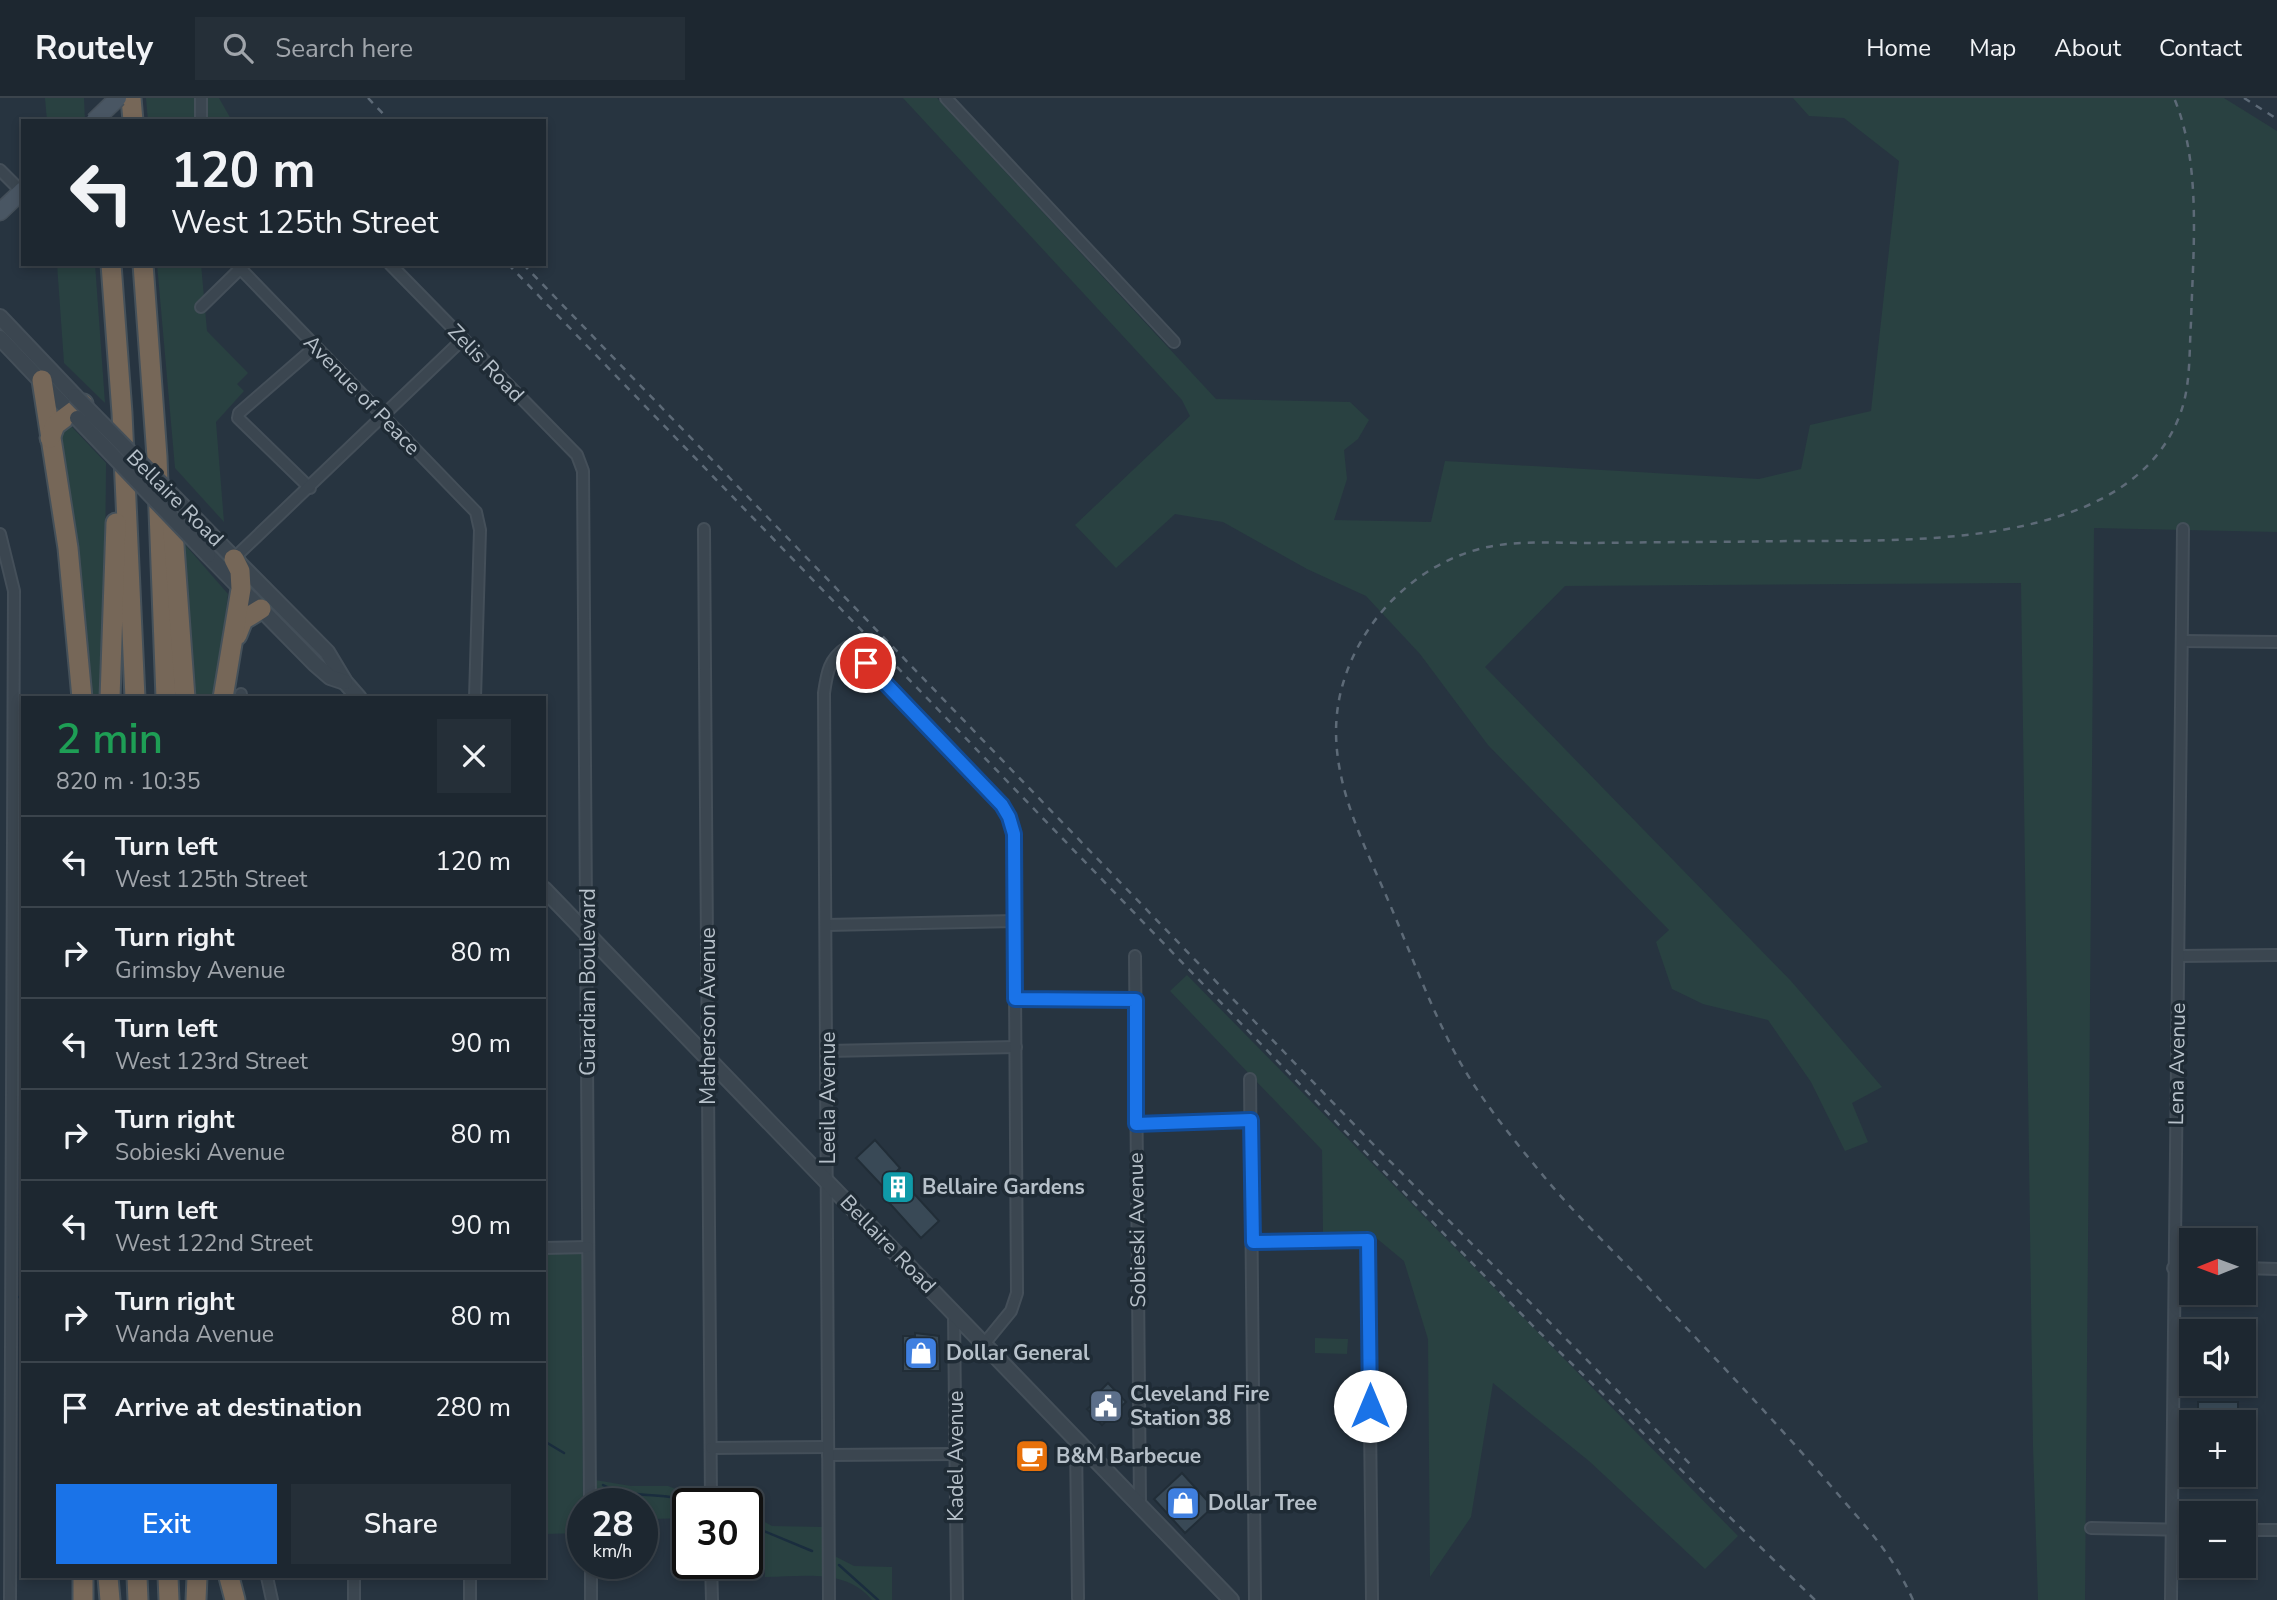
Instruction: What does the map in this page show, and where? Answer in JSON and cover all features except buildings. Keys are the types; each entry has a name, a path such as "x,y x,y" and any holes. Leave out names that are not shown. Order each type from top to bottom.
{"highway":[{"path":"99,98 101,119"},
{"path":"131,98 133,119"},
{"path":"111,266 125,468 135,696"},
{"path":"143,266 166,696"},
{"path":"110,696 116,562 111,410 114,309"},
{"path":"147,319 176,550 185,696"},
{"path":"41,380 70,560 82,696"},
{"path":"50,438 55,425 76,408"},
{"path":"228,564 240,571 241,589 230,656 235,696"},
{"path":"230,656 240,624 261,610"},
{"path":"83,1578 83,1600"},
{"path":"108,1578 110,1600"},
{"path":"137,1578 138,1600"},
{"path":"168,1578 169,1600"},
{"path":"196,1600 197,1578"},
{"path":"229,1578 235,1600"}],"main road":[{"path":"96,119 118,98"},
{"path":"0,212 21,191"}],"street":[{"path":"201,98 201,119"},
{"path":"946,98 1174,342"},
{"path":"0,170 21,189"},
{"path":"201,307 240,266"},
{"name":"Avenue of Peace","path":"240,266 474,510 480,530 475,696"},
{"name":"Zelis Road","path":"392,266 580,462"},
{"name":"Bellaire Road","path":"0,317 76,408 208,555 228,564 327,652 345,682 357,696"},
{"name":"Bellaire Road","path":"0,338 41,380 76,408 215,539 228,564"},
{"path":"228,564 463,339"},
{"path":"310,488 261,438 240,423 238,416 315,347"},
{"name":"Guardian Boulevard","path":"580,462 584,475 590,1488"},
{"name":"Matherson Avenue","path":"704,528 711,1488"},
{"name":"Lena Avenue","path":"2171,1600 2183,529"},
{"path":"0,534 14,591 10,1600"},
{"name":"Bellaire Road","path":"241,589 330,677 345,682"},
{"path":"2182,641 2277,642"},
{"name":"Leeila Avenue","path":"829,1600 824,693 828,669 834,656 847,647 855,651 1002,805 1014,834 1015,921"},
{"path":"0,868 13,868"},
{"name":"Bellaire Road","path":"546,890 1231,1600"},
{"path":"826,925 1015,921 1017,1293 1011,1311 984,1344"},
{"name":"Sobieski Avenue","path":"1135,956 1140,1504"},
{"path":"2179,956 2277,956"},
{"path":"1015,999 1136,1000"},
{"path":"828,1051 1016,1047"},
{"path":"1250,1079 1255,1600"},
{"path":"1136,1124 1251,1120"},
{"path":"1253,1242 1368,1240 1371,1600"},
{"path":"546,1248 588,1247"},
{"path":"2173,1268 2179,1268"},
{"path":"2256,1268 2277,1269"},
{"name":"Kadel Avenue","path":"954,1313 957,1600"},
{"path":"1076,1441 1078,1598"},
{"path":"711,1448 956,1454"},
{"path":"2091,1528 2179,1530"},
{"path":"2256,1530 2277,1530"},
{"path":"267,1578 272,1600"},
{"path":"354,1578 354,1600"},
{"path":"470,1578 470,1600"},
{"path":"591,1579 592,1600"},
{"path":"711,1579 712,1600"}],"green space":[{"path":"45,98 84,98 85,119 47,119"},
{"path":"146,98 219,98 231,119 148,119"},
{"path":"903,98 937,98 1216,399 1350,402 1369,420 1358,439 1344,450 1347,479 1334,520 1431,522 1445,461 1759,479 1801,469 1810,425 1871,411 1899,161 1844,118 1809,116 1793,98 2224,98 2277,131 2277,532 2094,528 2085,1600 2038,1600 2033,1447 2021,583 1565,586 1485,667 1791,981 1882,1087 1852,1103 1868,1142 1845,1151 1811,1082 1768,1020 1703,1004 1672,989 1656,942 1669,930 1488,745 1420,654 1366,596 1307,569 1223,522 1175,514 1116,568 1075,525 1190,416 1182,400"},
{"path":"57,266 95,266 105,403 64,363"},
{"path":"157,266 201,266 207,331 248,373 237,384 244,391 216,422 224,522 175,468"},
{"path":"65,425 72,427 106,463 104,696 87,696 56,442"},
{"path":"181,540 228,594 215,696 192,696"},
{"path":"1187,975 1738,1536 1705,1569 1589,1461 1493,1383 1471,1517 1430,1577 1428,1339 1404,1261 1369,1232 1323,1233 1322,1150 1170,991"},
{"path":"582,1252 583,1488 567,1488 567,1533 546,1534 546,1253"},
{"path":"1315,1338 1348,1339 1347,1354 1315,1353"},
{"path":"595,1480 631,1486 668,1486 673,1488 672,1518 658,1519 658,1488 595,1488"},
{"path":"763,1521 772,1526 823,1527 823,1550 854,1566 892,1567 892,1600 872,1600 849,1583 823,1576 765,1577"}],"waterway":[{"path":"546,1442 564,1453"},
{"path":"603,1485 636,1494 672,1497"},
{"path":"763,1531 812,1551"},
{"path":"839,1565 878,1600"}],"railway":[{"path":"368,98 388,119"},
{"path":"1913,1600 1896,1567 1865,1526 1761,1408 1557,1192 1475,1086 1437,1016 1347,800 1337,749 1336,722 1340,695 1359,644 1391,601 1433,568 1457,556 1483,548 1536,542 1841,541 1952,536 2010,528 2065,514 2113,492 2152,460 2179,417 2188,382 2194,208 2189,151 2174,98"},
{"path":"2244,98 2277,119"},
{"path":"510,266 1533,1326 1815,1600"},
{"path":"525,266 1371,1142 1692,1466"}],"place":[{"name":"Bellaire Gardens","path":"898,1187"},
{"name":"Dollar General","path":"921,1353"},
{"name":"Cleveland Fire Station 38","path":"1106,1406"},
{"name":"B&M Barbecue","path":"1032,1456"},
{"name":"Dollar Tree","path":"1183,1503"}],"route":[{"path":"866,663 1002,805 1009,817 1014,834 1015,999 1136,1000 1136,1124 1251,1120 1253,1242 1368,1240 1370,1406"}]}
